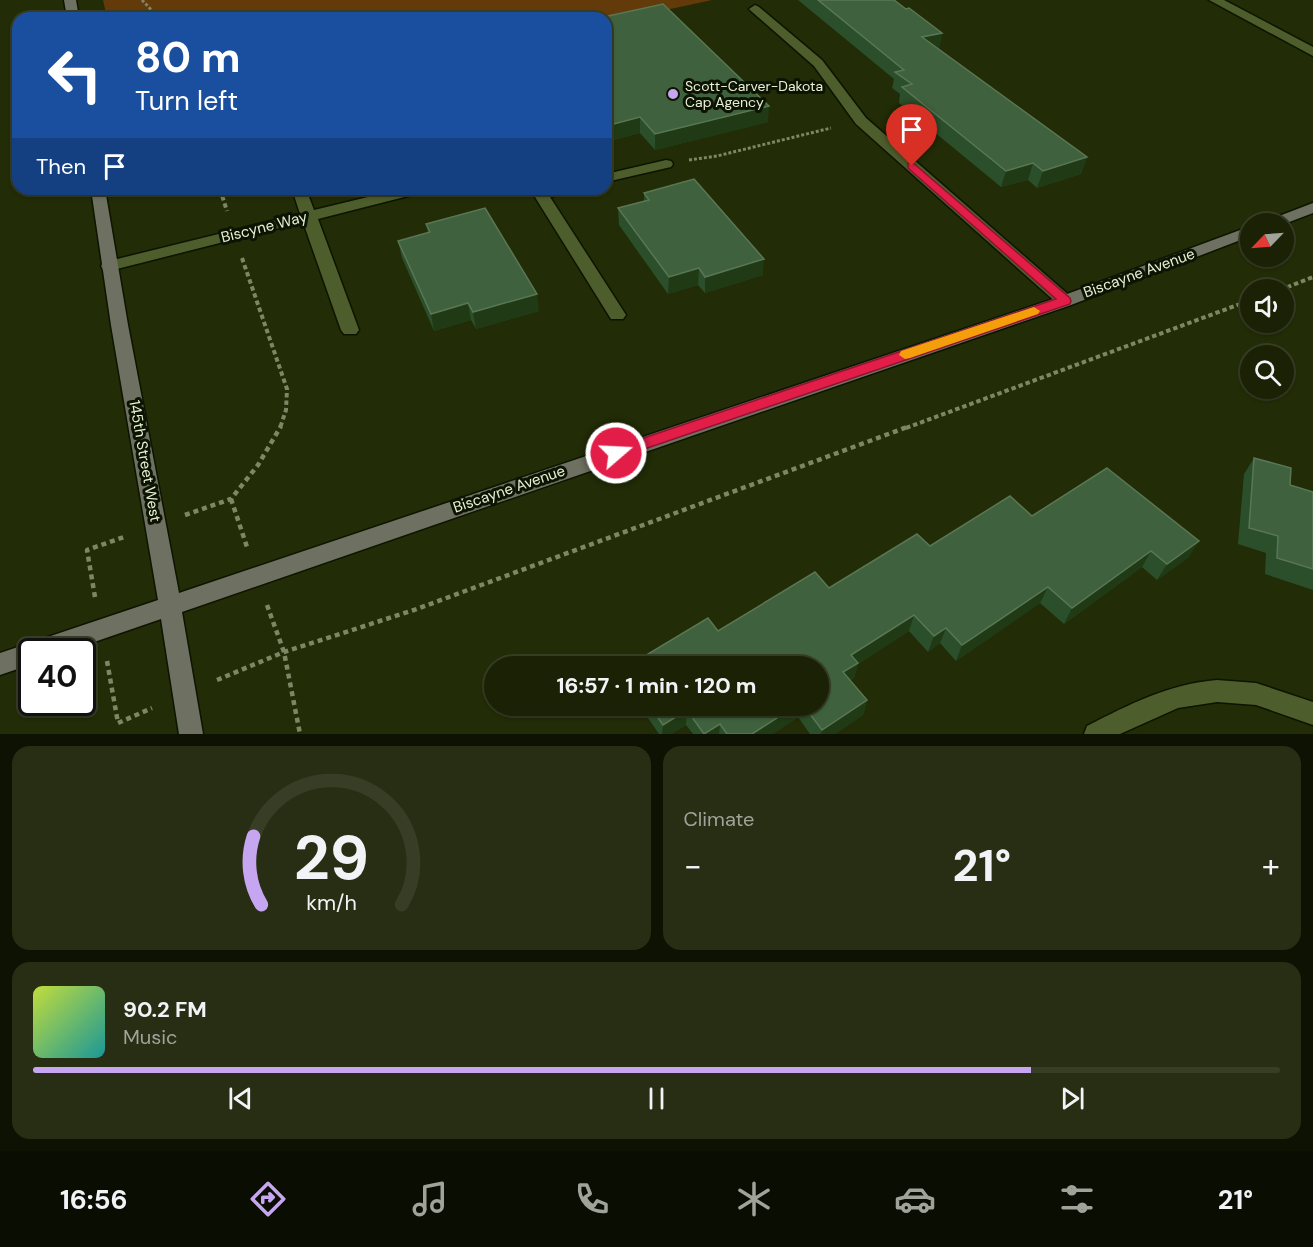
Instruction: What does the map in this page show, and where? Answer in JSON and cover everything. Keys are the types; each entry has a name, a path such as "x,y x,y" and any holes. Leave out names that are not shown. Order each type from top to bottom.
{"street":[{"path":"1215,0 1313,52"},
{"path":"755,9 818,63 861,121 1065,301"},
{"path":"612,177 666,164"},
{"name":"145th Street West","path":"99,195 109,266 171,604 191,734"},
{"path":"301,195 350,330"},
{"name":"Biscyne Way","path":"109,266 395,195"},
{"path":"541,195 617,315"},
{"path":"1294,215 1313,208"},
{"name":"Biscayne Avenue","path":"75,638 1065,301 1240,235"},
{"path":"0,664 18,658"},
{"path":"1096,734 1158,703 1191,693 1239,691 1284,700 1313,714"}],"path":[{"path":"142,0 153,12"},
{"path":"666,164 717,156 861,121"},
{"path":"222,195 287,389 286,410 279,431 258,465 231,499"},
{"path":"1294,284 1313,277"},
{"path":"300,734 284,652 414,610 1240,304"}],"shaded area":[{"path":"103,0 712,0 612,22 612,12 106,12"}],"building":[{"path":"818,0 894,0 906,9 909,8 942,33 922,37 1087,157 1043,171 1033,163 1006,171 902,87 912,84 895,72 904,70"},
{"name":"Scott-Carver-Dakota Cap Agency","path":"663,4 769,106 655,134 640,117 612,124 612,15"},
{"path":"694,179 764,259 705,277 699,268 669,277 618,208 649,200 644,193"},
{"path":"485,208 537,294 473,312 468,303 431,314 398,241 430,232 426,224"},
{"path":"1254,458 1291,468 1290,485 1313,492 1313,569 1277,558 1278,536 1249,528"},
{"path":"1107,468 1199,541 1167,564 1151,551 1072,608 1048,587 962,645 946,628 934,636 914,615 851,655 858,663 843,672 867,700 822,730 811,716 829,716 829,656 645,656 708,618 718,631 815,572 829,588 917,534 930,546 1010,496 1032,516"},
{"path":"657,716 677,716 663,725"},
{"path":"691,716 780,716 752,734 727,734 720,724 704,734"}],"slow traffic":[{"path":"905,355 1034,311"}],"place":[{"name":"Scott-Carver-Dakota Cap Agency","path":"673,94"}],"route":[{"path":"616,453 1065,301 912,166"}]}
